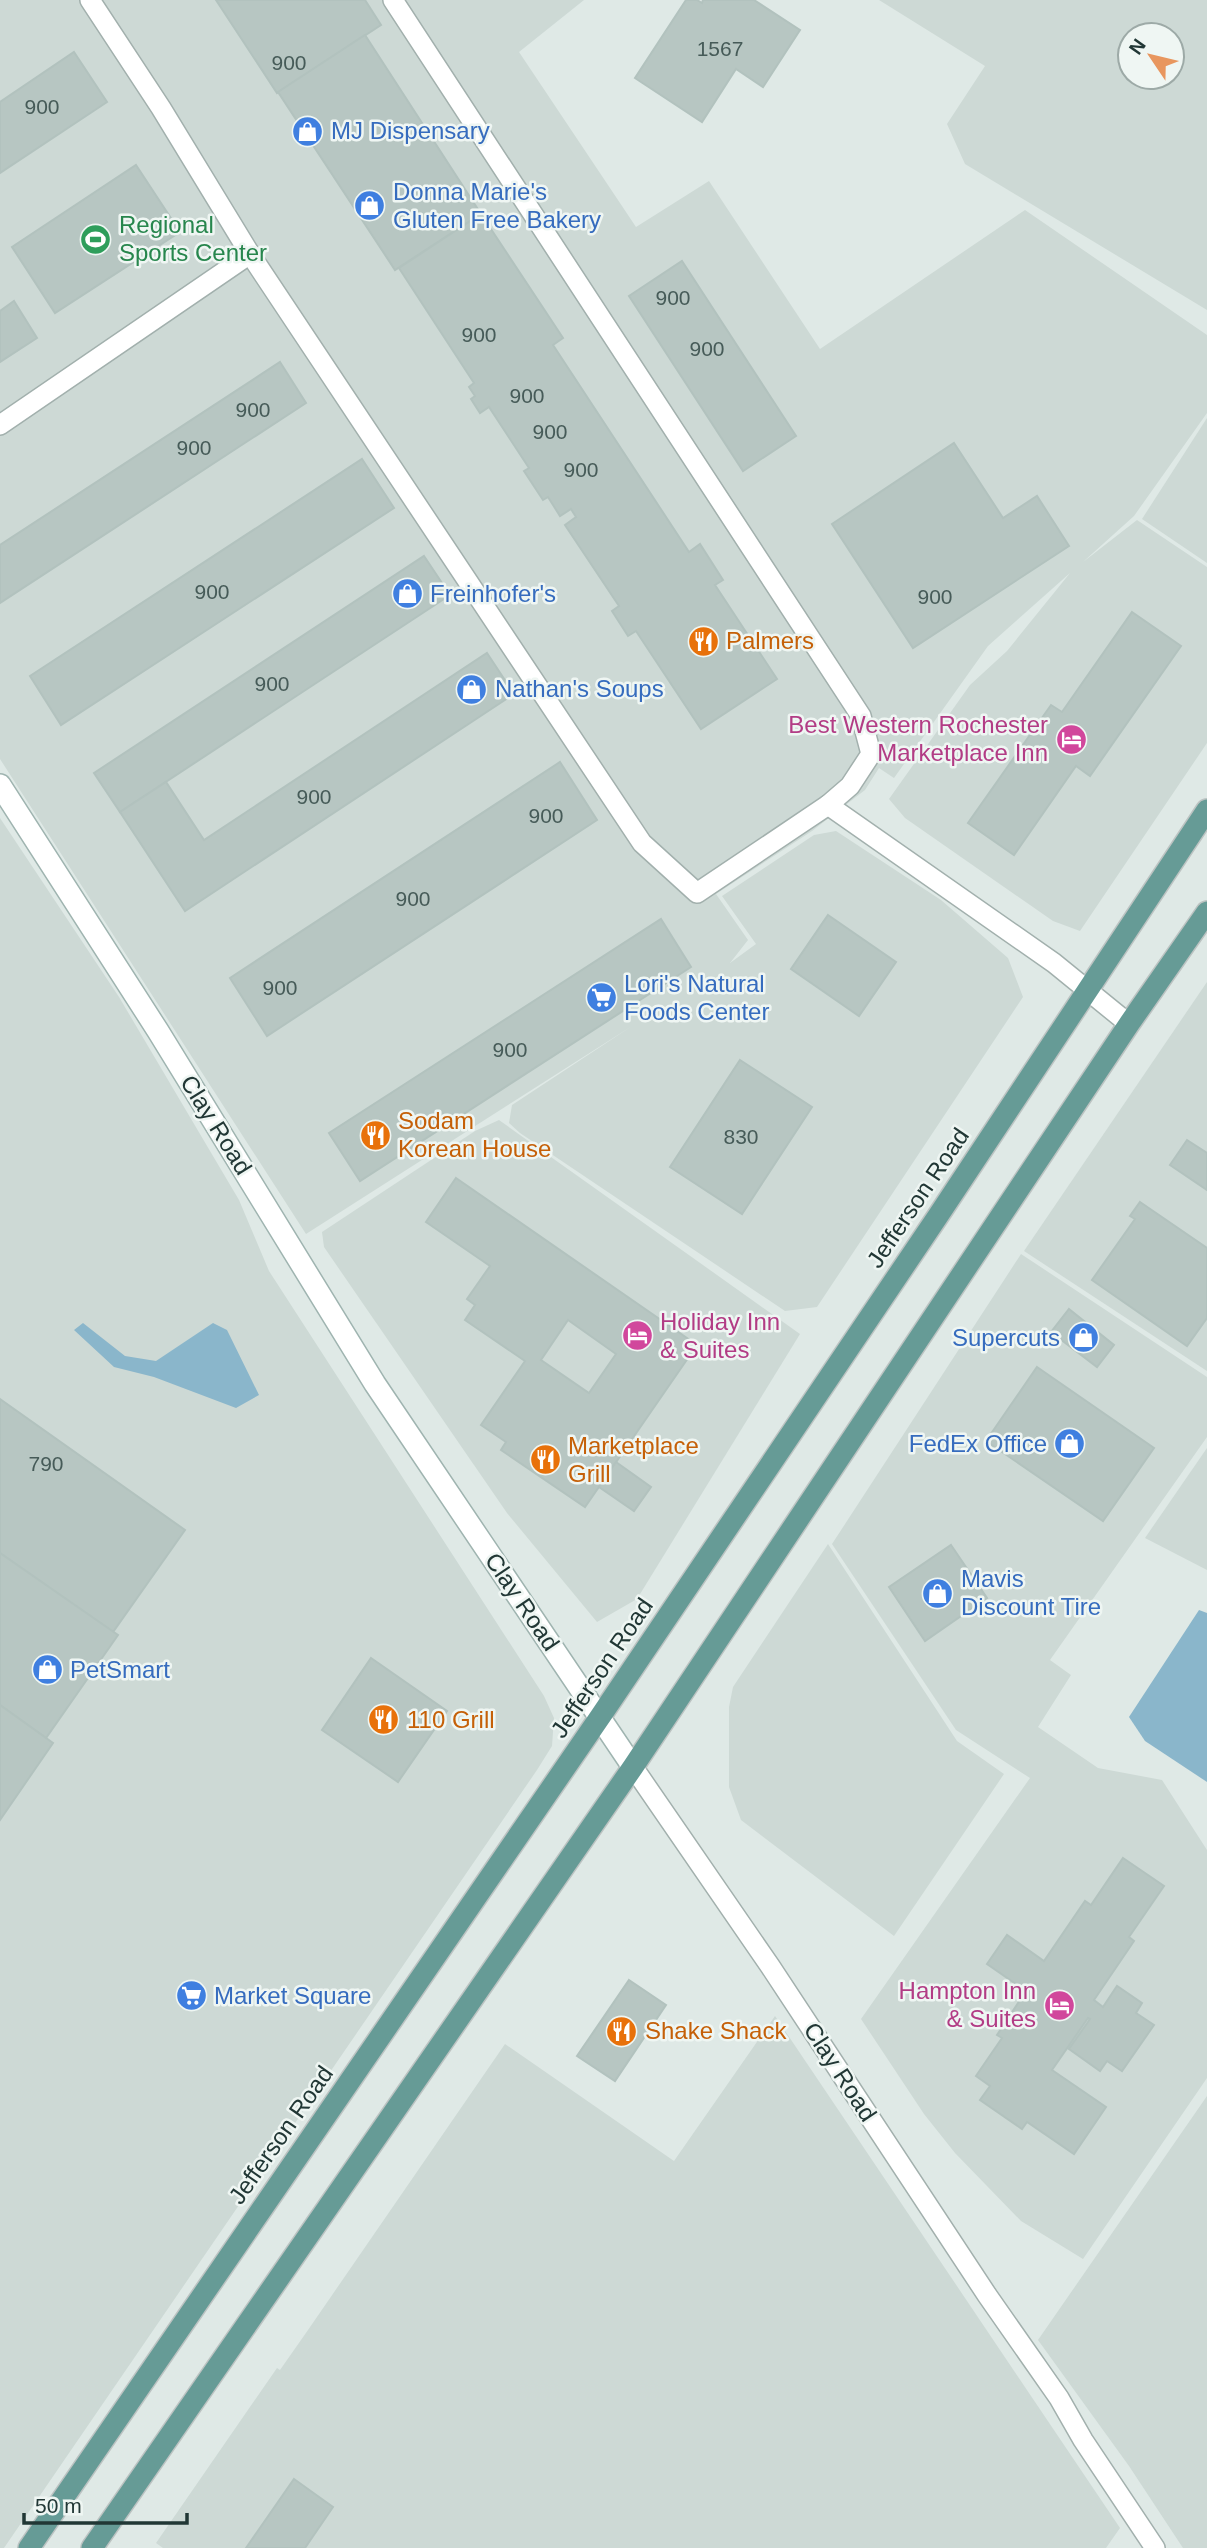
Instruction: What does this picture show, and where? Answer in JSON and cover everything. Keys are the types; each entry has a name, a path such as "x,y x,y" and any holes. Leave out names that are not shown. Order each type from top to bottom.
{"main road":[{"name":"Jefferson Road","path":"29,2548 600,1717 938,1216 1207,810"},
{"path":"92,2548 632,1766 1129,1024 1207,912"}],"street":[{"path":"90,0 161,108 250,254 642,844 696,893 828,805 850,786 871,754 861,716 393,0"},
{"path":"0,425 250,254"},
{"name":"Clay Road","path":"0,785 158,1031 375,1384 770,1966 987,2295 1059,2398 1083,2440 1154,2548"},
{"path":"828,805 1054,963 1129,1024"}],"shaded area":[{"path":"0,0 584,0 519,52 636,227 709,181 820,349 1025,210 1207,335 1207,413 1134,516 1083,562 1137,520 1207,567 1207,743 1080,931 1053,921 905,818 889,799 970,685 1007,651 1070,573 988,646 894,778 879,768 865,790 812,831 716,894 748,940 730,963 756,944 722,896 814,835 836,831 941,900 1008,958 1023,997 817,1307 785,1311 509,1123 512,1105 632,1026 306,1234 0,759"},
{"path":"879,0 1207,0 1207,310 965,164 947,124 985,66"},
{"path":"1207,418 1207,563 1142,519"},
{"name":"Market Square","path":"0,818 119,997 239,1200 269,1271 544,1696 554,1718 552,1746 537,1770 4,2548 0,2548"},
{"path":"1207,982 1207,1371 1024,1251"},
{"path":"499,1120 800,1334 637,1599 597,1622 507,1513 324,1247 322,1232 475,1131"},
{"path":"1021,1254 1207,1377 1207,1437 1050,1660 1071,1675 1038,1727 1098,1768 1162,1780 1207,1850 1207,2078 1083,2259 1021,2221 955,2153 924,2114 861,2019 1030,1778 956,1730 832,1544"},
{"path":"1207,1448 1207,1570 1145,1538"},
{"path":"828,1544 957,1741 1004,1774 894,1936 741,1820 729,1787 729,1707 733,1687"},
{"path":"775,2016 1120,2528 1106,2548 163,2548 156,2543 277,2368 280,2370 308,2330 505,2044 674,2161"},
{"path":"1207,2096 1207,2548 1183,2548 1129,2466 1038,2340"}],"water":[{"path":"83,1323 125,1356 156,1361 213,1323 227,1330 259,1395 236,1408 154,1377 114,1367 74,1330"},
{"path":"1199,1610 1207,1613 1207,1782 1145,1741 1129,1717"}],"building":[{"path":"216,0 365,0 381,25 277,93"},
{"path":"686,0 702,3 703,0 754,0 800,30 763,87 736,69 702,122 635,78"},
{"path":"365,35 481,214 395,270 278,92"},
{"path":"74,52 107,102 0,173 0,102"},
{"name":"Regional Sports Center","path":"136,165 180,232 55,313 12,247"},
{"path":"481,214 563,338 553,345 689,552 700,544 723,580 715,585 777,679 701,729 636,631 628,636 612,611 619,606 565,525 576,517 571,509 560,516 548,497 543,500 524,471 529,468 489,407 480,413 471,399 475,396 469,387 474,383 399,268"},
{"path":"682,261 796,436 743,471 629,296"},
{"path":"14,301 37,338 0,362 0,311"},
{"path":"280,362 306,403 0,603 0,545"},
{"path":"954,443 1003,518 1037,496 1069,546 913,648 832,524"},
{"path":"362,459 394,508 61,725 30,676"},
{"path":"424,556 450,595 120,812 94,773"},
{"name":"Best Western Rochester Marketplace Inn","path":"1132,612 1181,646 1090,776 1076,766 1014,855 968,823 1051,705 1062,712"},
{"path":"487,653 514,694 185,911 120,812 166,782 204,840"},
{"path":"560,762 597,820 267,1036 230,978"},
{"path":"828,915 896,962 859,1016 791,969"},
{"path":"661,919 691,967 360,1181 329,1133"},
{"path":"740,1060 812,1107 742,1214 670,1167"},
{"path":"1187,1140 1207,1153 1207,1190 1170,1165"},
{"name":"Holiday Inn & Suites","path":"456,1178 697,1345 585,1507 501,1450 506,1442 481,1425 525,1361 465,1320 475,1305 467,1299 490,1266 426,1222","holes":["568,1320 616,1354 589,1393 541,1360"]},
{"path":"1140,1202 1207,1248 1207,1318 1187,1346 1092,1280 1135,1219 1130,1216"},
{"name":"Supercuts","path":"1069,1309 1114,1345 1097,1367 1051,1332"},
{"name":"FedEx Office","path":"1037,1367 1154,1448 1103,1521 986,1441"},
{"path":"0,1399 185,1530 113,1632 0,1553"},
{"path":"616,1462 651,1487 634,1511 599,1487"},
{"name":"Mavis Discount Tire","path":"951,1545 987,1598 925,1641 889,1587"},
{"name":"PetSmart","path":"0,1553 118,1635 46,1738 0,1705"},
{"name":"110 Grill","path":"371,1658 447,1711 398,1782 322,1730"},
{"path":"0,1705 53,1743 0,1820"},
{"name":"Hampton Inn & Suites","path":"1123,1858 1164,1886 1129,1937 1134,1941 1094,2000 1103,2007 1117,1986 1142,2003 1136,2013 1154,2025 1122,2071 1107,2061 1100,2071 1069,2049 1090,2019 1088,2018 1052,2070 1106,2107 1074,2154 1027,2122 1022,2129 980,2100 990,2086 976,2076 1002,2038 997,2035 1026,1991 987,1964 1007,1935 1044,1961 1085,1901 1091,1905"},
{"name":"Shake Shack","path":"629,1980 666,2005 615,2081 577,2056"},
{"path":"294,2479 333,2507 305,2548 246,2548"}],"place":[{"name":"MJ Dispensary","path":"308,131"},
{"name":"Donna Marie's Gluten Free Bakery","path":"370,206"},
{"name":"Regional Sports Center","path":"96,239"},
{"name":"Freinhofer's","path":"407,594"},
{"name":"Palmers","path":"703,641"},
{"name":"Nathan's Soups","path":"472,689"},
{"name":"Best Western Rochester Marketplace Inn","path":"1071,739"},
{"name":"Lori's Natural Foods Center","path":"601,998"},
{"name":"Sodam Korean House","path":"375,1135"},
{"name":"Holiday Inn & Suites","path":"637,1336"},
{"name":"Supercuts","path":"1083,1338"},
{"name":"FedEx Office","path":"1070,1444"},
{"name":"Marketplace Grill","path":"545,1460"},
{"name":"Mavis Discount Tire","path":"938,1593"},
{"name":"PetSmart","path":"47,1670"},
{"name":"110 Grill","path":"384,1720"},
{"name":"Market Square","path":"191,1996"},
{"name":"Hampton Inn & Suites","path":"1059,2005"},
{"name":"Shake Shack","path":"622,2031"}]}
